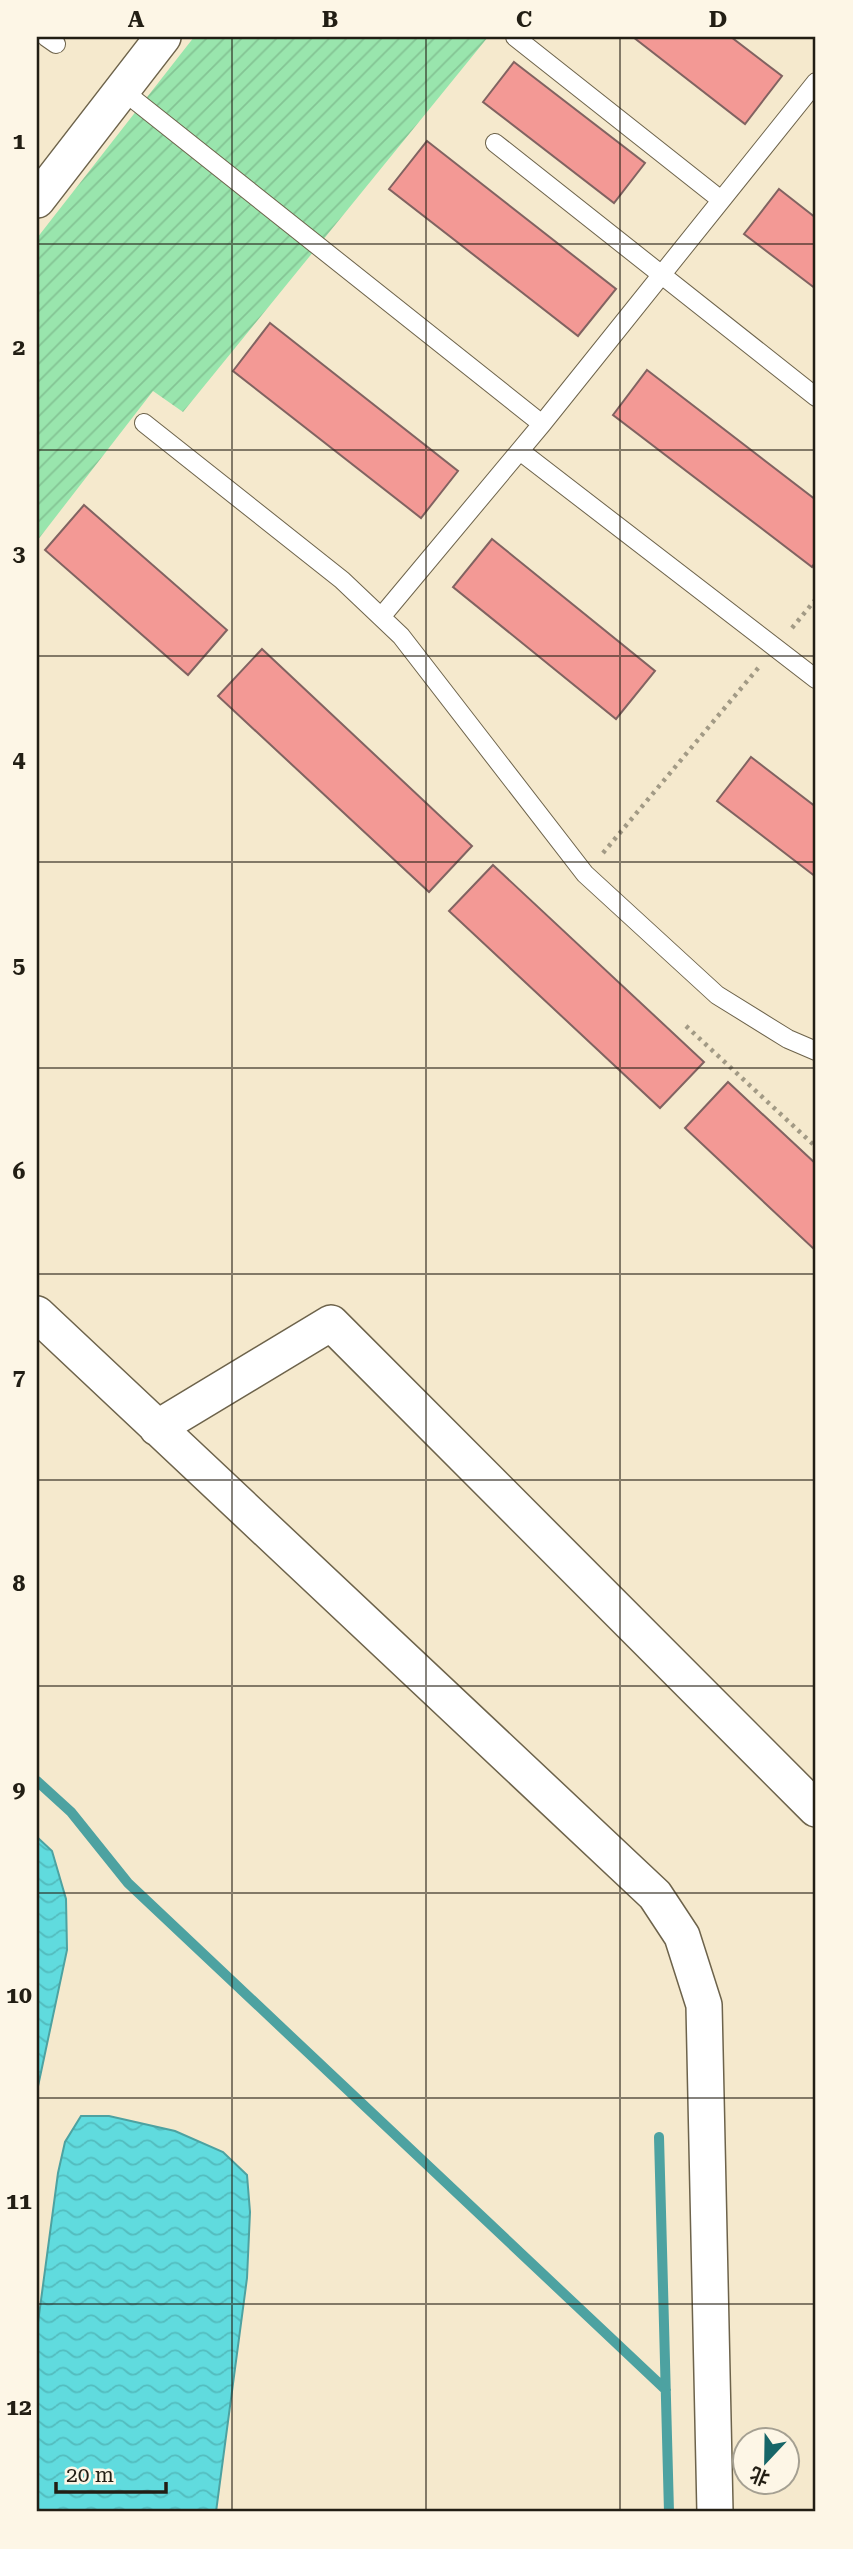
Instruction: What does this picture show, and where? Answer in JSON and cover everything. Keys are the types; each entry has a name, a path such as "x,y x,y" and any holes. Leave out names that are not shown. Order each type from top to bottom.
{"street":[{"path":"37,200 163,37"},
{"path":"37,1314 655,1895 682,1936 704,2005 715,2512"},
{"path":"158,1428 331,1323 816,1809"}],"lane":[{"path":"515,37 721,200"},
{"path":"381,617 542,424 816,82"},
{"path":"121,90 542,424"},
{"path":"495,143 816,397"},
{"path":"144,424 342,580 401,636 585,874 717,995 788,1039 816,1051"},
{"path":"520,451 816,680"}],"path":[{"path":"585,874 816,599"},
{"path":"686,1026 816,1147"}],"green space":[{"path":"194,37 488,37 183,412 153,391 37,541 37,238"}],"water":[{"path":"37,1837 52,1851 66,1899 67,1950 37,2091"},
{"path":"81,2116 109,2116 175,2131 223,2152 247,2175 250,2212 247,2278 216,2512 37,2512 37,2330 58,2173 65,2142"}],"building":[{"path":"633,37 731,37 782,76 745,124"},
{"path":"514,62 645,163 614,203 483,102"},
{"path":"427,141 616,289 578,336 389,189"},
{"path":"779,189 816,218 816,289 744,234"},
{"path":"270,323 458,471 421,518 233,371"},
{"path":"647,370 816,500 816,561 812,567 613,415"},
{"path":"84,505 227,630 188,675 45,550"},
{"path":"492,539 655,671 616,719 453,587"},
{"path":"262,649 472,846 429,892 218,696"},
{"path":"751,757 816,807 816,877 717,801"},
{"path":"493,865 704,1062 660,1108 449,911"},
{"path":"728,1082 816,1164 816,1251 685,1128"}],"waterway":[{"path":"37,1781 71,1812 128,1883 666,2390"},
{"path":"659,2137 669,2512"}]}
